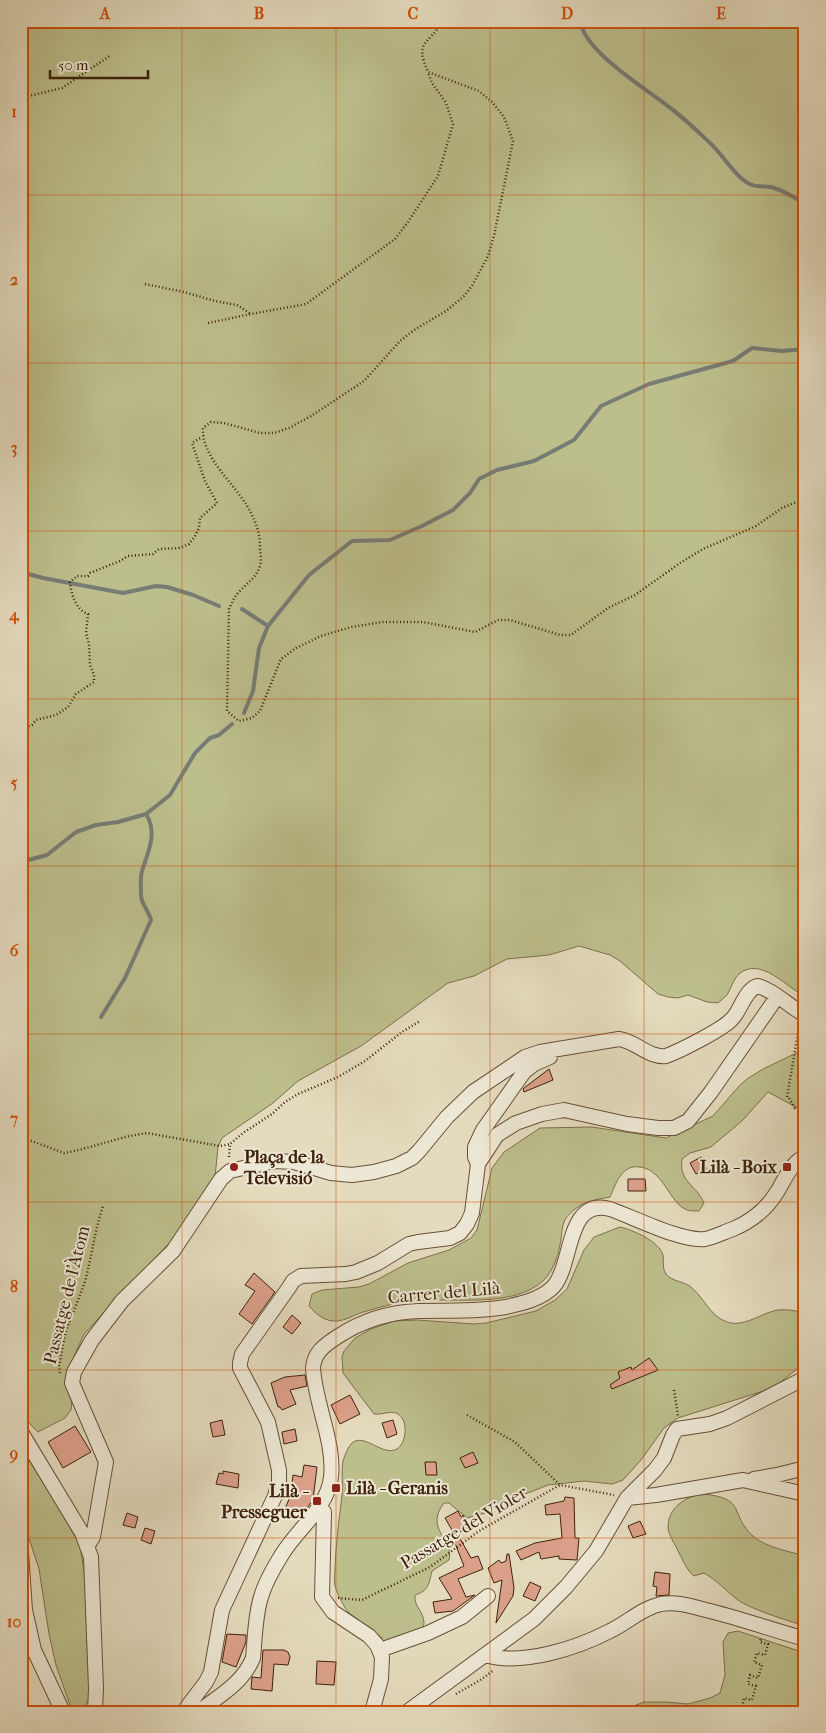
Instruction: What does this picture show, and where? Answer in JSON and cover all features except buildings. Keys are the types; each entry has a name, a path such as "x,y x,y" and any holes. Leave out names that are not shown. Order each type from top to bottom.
{"street":[{"path":"88,1545 92,1537 106,1462 72,1384 74,1372 92,1340 122,1302 173,1252 221,1179 230,1171 274,1161 294,1162 330,1173 352,1175 396,1166 412,1158 447,1117 473,1092 525,1057 540,1052 619,1039 628,1041 655,1056 666,1056 730,1021 753,988 757,986 766,988 804,1014"},
{"path":"186,1712 211,1672 222,1610 280,1482 268,1422 240,1368 240,1363 242,1354 290,1286 298,1278 305,1276 356,1272 378,1263 409,1244 450,1238 460,1233 472,1213 478,1164 497,1136 516,1123 542,1114 564,1110 627,1124 658,1128 674,1128 688,1121 711,1092 778,997"},
{"path":"478,1164 475,1157 475,1147 483,1130 520,1077 534,1064 564,1049"},
{"name":"Carrer del Lilà","path":"198,1712 238,1681 250,1664 253,1658 259,1604 264,1588 282,1554 319,1506 327,1492 331,1470 330,1453 313,1368 318,1352 346,1331 392,1314 506,1307 540,1297 554,1286 563,1272 577,1223 585,1214 597,1208 604,1207 690,1238 705,1239 749,1222 766,1208 791,1169 803,1157"},
{"path":"407,1712 534,1620 566,1587 596,1551 627,1498 655,1470 664,1458 674,1431 680,1428 710,1424 727,1418 805,1378"},
{"path":"21,1432 88,1545 92,1565 95,1712"},
{"path":"627,1498 656,1496 777,1475 805,1468"},
{"path":"743,1480 805,1494"},
{"path":"319,1506 324,1512 322,1597 333,1612 363,1631 373,1640 380,1650 382,1657 382,1668 372,1712"},
{"path":"21,1552 25,1610 34,1650 62,1712"},
{"path":"380,1650 428,1633 462,1617 488,1596"},
{"path":"486,1655 495,1658 509,1658 550,1654 574,1648 612,1631 652,1607 669,1604 686,1605 721,1614 805,1639"}],"path":[{"path":"208,323 306,304 395,239 438,176 453,124 446,103 432,83 422,57 422,48 443,21"},
{"path":"21,98 62,88 111,55"},
{"path":"428,72 479,91 492,102 504,117 512,141 494,236 488,256 464,297 400,341 364,381 311,416 289,428 274,433 260,433 224,423 211,422 203,428 202,437 210,454 245,502 260,534 261,564 256,576 237,594 229,609 227,712 238,721 252,718 260,710 281,659 296,648 322,636 351,627 383,622 423,622 474,632 498,620 510,620 560,635 571,635 608,608 635,595 703,549 756,526 782,508 805,501"},
{"path":"145,284 237,305 251,314"},
{"path":"21,733 36,720 56,715 68,707 76,694 94,682 86,633 88,614 83,612 75,601 70,590 70,582 77,576 88,576 90,573 128,556 153,554 159,549 180,548 189,544 199,528 200,518 217,503 205,481 192,443 202,437"},
{"path":"804,1014 799,1024 787,1097 794,1108 798,1107 804,1117 799,1119 805,1129"},
{"path":"21,1137 64,1153 147,1133 220,1146 230,1144 298,1094 338,1077 365,1061 402,1032 420,1021"},
{"name":"Passatge de l'Àtom","path":"72,1384 61,1375 59,1367 70,1319 78,1302 94,1248 96,1227 103,1206"},
{"path":"674,1390 680,1428"},
{"path":"467,1415 515,1442 560,1485 627,1498"},
{"name":"Passatge del Violer","path":"322,1597 362,1600 430,1567 480,1531 560,1485"},
{"path":"749,1712 749,1709 742,1707 744,1698 752,1700 756,1686 748,1684 750,1675 758,1678 762,1665 754,1662 757,1653 765,1655 768,1644 760,1642 762,1634"},
{"path":"456,1694 495,1669"}],"green space":[{"path":"21,21 805,21 805,997 773,975 756,969 747,969 739,974 727,995 718,1003 707,1002 688,995 678,998 668,997 658,994 620,961 610,955 579,946 549,955 507,959 474,976 448,983 361,1046 298,1081 273,1103 222,1138 218,1147 215,1177 174,1238 84,1334 67,1372 72,1400 71,1410 65,1418 38,1432 21,1415"},
{"path":"805,1049 805,1112 768,1092 743,1120 711,1147 690,1153 682,1159 683,1173 704,1203 699,1211 688,1210 681,1206 675,1201 661,1180 648,1169 640,1167 629,1168 620,1176 610,1197 584,1203 568,1216 563,1224 556,1261 548,1276 530,1290 514,1296 496,1299 420,1300 398,1303 338,1321 322,1317 309,1306 312,1294 322,1290 359,1287 369,1284 408,1263 449,1250 471,1238 477,1230 492,1168 504,1152 540,1128 592,1127 666,1138 713,1116 747,1079 763,1069"},
{"path":"620,1227 638,1233 656,1245 663,1255 666,1274 697,1292 716,1316 727,1322 740,1323 778,1310 792,1310 805,1313 805,1361 773,1388 678,1418 664,1428 641,1460 623,1480 612,1484 584,1481 548,1485 503,1503 489,1512 467,1518 449,1503 444,1503 437,1520 438,1527 448,1546 449,1560 432,1571 426,1589 415,1595 416,1604 424,1619 423,1629 384,1642 381,1637 349,1613 335,1586 336,1549 342,1495 342,1465 348,1448 356,1441 361,1440 385,1450 397,1449 405,1436 405,1425 396,1413 374,1414 343,1373 342,1357 344,1351 355,1338 371,1329 394,1321 417,1320 474,1324 536,1311 555,1300 567,1289 584,1250 594,1237"},
{"path":"21,1448 45,1484 80,1545 91,1617 92,1693 80,1711 70,1705 56,1665 39,1569 21,1514"},
{"path":"702,1494 726,1499 736,1509 746,1529 760,1541 778,1549 805,1556 805,1626 751,1607 738,1600 714,1579 704,1573 694,1576 689,1571 669,1533 669,1520 671,1514 684,1500"},
{"path":"738,1631 805,1653 805,1712 618,1712 644,1702 688,1704 720,1693 725,1675 723,1642 728,1633"}],"waterway":[{"path":"580,21 584,33 604,57 617,69 684,119 714,147 746,182 756,186 780,190 805,204"},
{"path":"244,713 253,691 259,648 268,626 309,575 352,541 390,540 453,510 470,493 479,479 497,470 534,461 574,440 601,406 649,384 733,361 752,348 782,351 805,349"},
{"path":"21,572 123,593 156,586 167,587 219,606"},
{"path":"242,609 268,626"},
{"path":"21,862 47,855 76,832 96,825 118,822 146,814 170,795 195,753 210,738 219,735 232,724"},
{"path":"101,1017 125,978 151,920 141,895 141,874 152,835 150,821 146,814"}],"place":[{"name":"Plaça de la Televisió","path":"234,1167"},
{"name":"Lilà - Boix","path":"787,1167"},
{"name":"Lilà - Geranis","path":"336,1488"},
{"name":"Lilà - Presseguer","path":"317,1501"}]}
